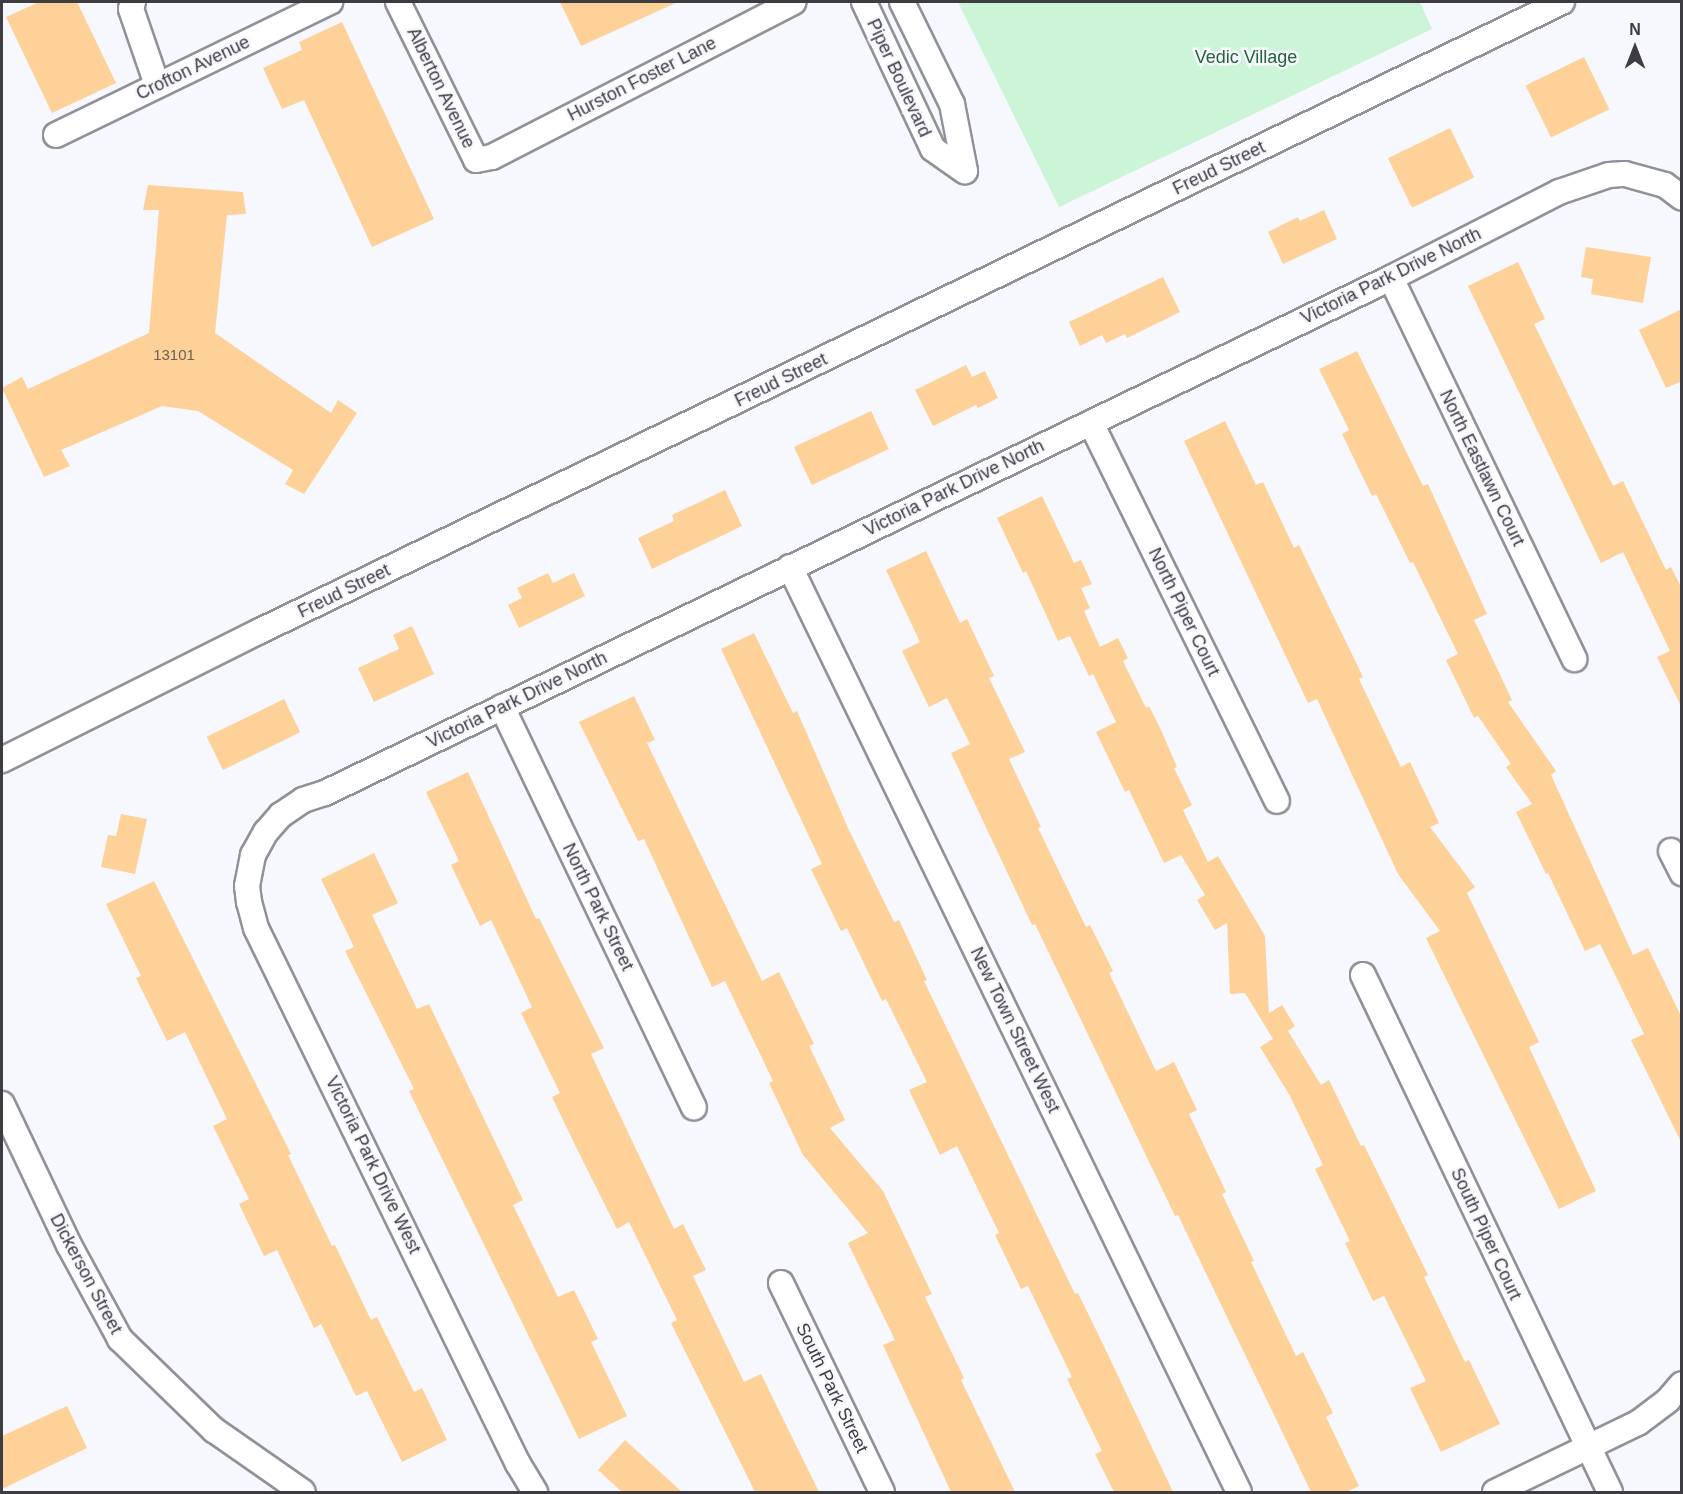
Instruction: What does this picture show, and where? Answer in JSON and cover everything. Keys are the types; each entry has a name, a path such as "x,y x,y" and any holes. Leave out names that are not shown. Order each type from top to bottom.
{"street":[{"path":"133,2 131,9 157,85"},
{"name":"Crofton Avenue","path":"56,135 330,2"},
{"name":"Alberton Avenue","path":"398,2 476,160 492,157"},
{"name":"Hurston Foster Lane","path":"492,157 793,2"},
{"name":"Piper Boulevard","path":"864,2 933,149 964,171 952,104 902,2"},
{"name":"Freud Street","path":"2,760 260,631 1562,2"},
{"name":"Victoria Park Drive North","path":"266,832 281,815 303,800 325,793 1391,278 1559,192 1609,175 1625,174 1665,185 1682,198"},
{"name":"North Eastlawn Court","path":"1391,278 1574,659"},
{"name":"North Piper Court","path":"1091,423 1277,801"},
{"name":"New Town Street West","path":"790,567 1239,1492"},
{"name":"North Park Street","path":"502,707 694,1107"},
{"name":"Victoria Park Drive West","path":"266,832 253,855 249,870 249,902 256,928 518,1464 535,1492"},
{"path":"1671,851 1682,873"},
{"name":"South Piper Court","path":"1362,975 1610,1492"},
{"name":"Dickerson Street","path":"2,1104 69,1245 120,1339 214,1430 296,1489"},
{"name":"South Park Street","path":"781,1282 882,1492"},
{"path":"1495,1492 1638,1423 1668,1400 1682,1384"}],"green space":[{"name":"Vedic Village","path":"958,2 1420,2 1432,29 1059,207"}],"building":[{"path":"39,2 77,2 116,83 52,113 6,17"},
{"path":"560,2 678,2 581,46"},
{"path":"342,22 434,219 372,247 304,100 282,109 263,68 302,50 299,42"},
{"path":"1584,57 1609,109 1551,138 1526,85"},
{"path":"1450,128 1474,177 1412,208 1388,158"},
{"path":"148,185 243,192 246,214 227,215 215,333 331,413 338,400 357,413 304,494 285,484 293,470 198,411 162,406 61,450 70,466 44,477 2,388 22,377 28,389 149,333 159,210 143,210"},
{"path":"1324,210 1337,239 1283,264 1268,232 1298,217 1300,221"},
{"path":"1586,247 1651,257 1643,303 1591,294 1593,279 1581,277"},
{"path":"1518,262 1545,319 1534,324 1613,486 1623,481 1666,570 1671,567 1682,589 1682,708 1657,657 1670,651 1623,552 1601,563 1468,286"},
{"path":"1163,277 1180,312 1127,338 1125,334 1106,343 1102,335 1080,346 1069,322"},
{"path":"1682,309 1682,381 1666,388 1639,330"},
{"path":"1357,351 1423,486 1428,484 1487,614 1474,620 1512,700 1508,702 1556,771 1551,775 1633,955 1648,948 1682,1018 1682,1144 1631,1040 1644,1034 1600,944 1585,951 1548,873 1546,874 1516,812 1532,804 1506,767 1511,764 1478,716 1474,718 1446,660 1458,654 1413,562 1410,563 1376,494 1372,496 1342,434 1349,430 1319,369"},
{"path":"966,365 972,377 985,371 998,398 978,408 976,405 933,426 915,390"},
{"path":"871,411 889,449 812,485 794,447"},
{"path":"1225,421 1256,485 1263,482 1294,548 1299,545 1363,677 1359,679 1401,767 1410,762 1439,823 1430,827 1475,887 1467,893 1539,1042 1529,1047 1596,1191 1559,1209 1426,938 1440,931 1398,874 1317,699 1308,703 1184,441"},
{"path":"725,490 742,526 652,569 638,538 674,521 672,515"},
{"path":"1042,496 1074,563 1081,560 1092,584 1081,588 1090,608 1084,611 1100,647 1118,638 1128,658 1123,661 1146,708 1149,706 1161,730 1177,767 1174,768 1192,805 1183,810 1208,862 1218,856 1265,936 1269,1013 1282,1005 1295,1026 1288,1031 1321,1085 1329,1080 1428,1275 1424,1277 1465,1362 1469,1360 1500,1424 1441,1452 1410,1388 1426,1381 1384,1296 1373,1301 1345,1243 1350,1241 1315,1169 1323,1165 1290,1096 1260,1047 1273,1039 1245,993 1230,994 1227,923 1215,930 1197,900 1205,895 1181,855 1164,863 1129,790 1125,792 1096,732 1116,722 1093,674 1089,676 1070,636 1058,641 1026,571 1023,573 997,518"},
{"path":"926,551 960,623 967,619 994,676 989,678 1025,752 1009,759 1041,827 1038,828 1086,927 1090,925 1113,971 1109,973 1156,1071 1174,1062 1197,1110 1189,1114 1226,1192 1222,1194 1254,1261 1251,1262 1296,1356 1303,1352 1333,1413 1326,1417 1359,1486 1346,1492 1311,1492 1035,924 1032,925 951,753 970,744 947,698 929,707 902,651 920,642 886,570"},
{"path":"548,573 553,583 574,573 585,596 519,628 508,605 522,598 517,588"},
{"path":"412,626 434,674 374,702 358,668 399,649 393,635"},
{"path":"754,633 793,713 797,711 848,828 894,922 899,920 927,980 924,981 1075,1294 1078,1293 1100,1338 1173,1492 1114,1492 1095,1454 1102,1451 1067,1379 1072,1377 1028,1286 1021,1289 995,1235 999,1233 957,1146 940,1155 909,1090 927,1082 886,999 882,1001 847,928 841,931 811,869 822,864 721,649"},
{"path":"634,696 655,740 647,743 762,981 779,972 814,1044 809,1046 845,1120 830,1128 883,1191 932,1294 925,1297 964,1378 961,1380 1015,1492 951,1492 883,1345 895,1340 848,1243 868,1233 803,1155 769,1083 773,1081 725,981 712,987 644,839 638,841 579,722"},
{"path":"284,699 300,732 223,770 207,737"},
{"path":"468,772 536,919 539,918 604,1048 591,1054 674,1229 683,1224 706,1270 693,1276 744,1382 761,1374 819,1492 755,1492 671,1323 677,1320 629,1222 617,1229 577,1149 552,1097 560,1093 521,1013 532,1007 491,920 480,926 451,865 459,861 426,792"},
{"path":"121,814 147,819 135,874 101,867 108,835 116,836"},
{"path":"374,853 398,903 372,915 417,1009 429,1004 523,1200 513,1205 558,1297 574,1290 598,1339 591,1342 627,1416 579,1439 409,1091 414,1089 345,951 354,947 321,879"},
{"path":"154,881 291,1154 288,1155 332,1246 335,1245 371,1320 377,1317 414,1392 422,1388 447,1440 402,1462 367,1391 356,1396 321,1324 314,1328 277,1250 264,1256 239,1204 249,1199 213,1126 227,1119 185,1032 167,1041 136,978 141,976 106,904"},
{"path":"67,1406 87,1448 2,1489 2,1436"},
{"path":"625,1440 682,1492 622,1492 598,1470"}]}
